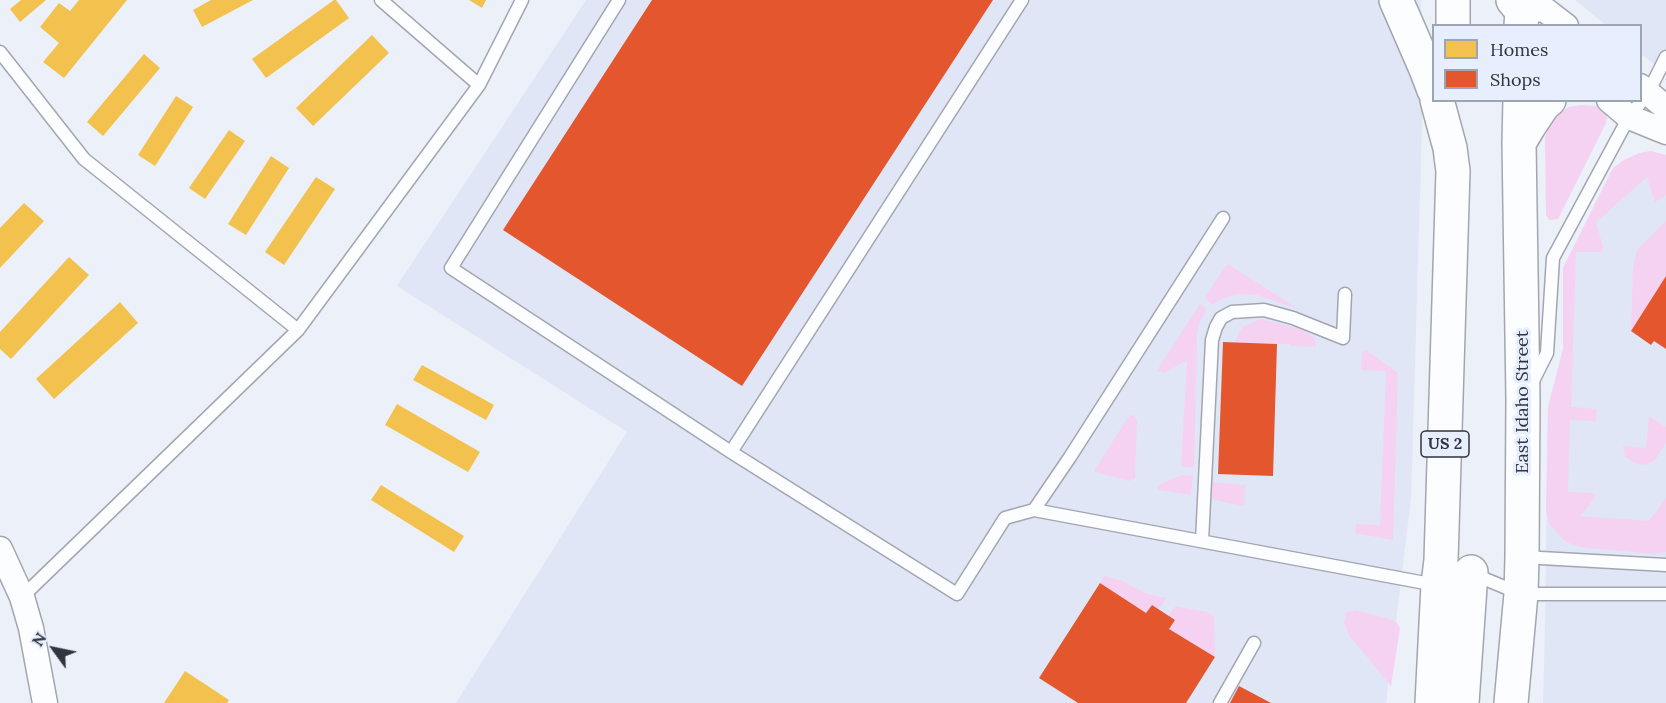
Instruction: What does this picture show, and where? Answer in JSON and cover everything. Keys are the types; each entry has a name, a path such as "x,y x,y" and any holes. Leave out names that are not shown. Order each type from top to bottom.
{"main road":[{"path":"1396,0 1432,85"},
{"path":"1453,0 1453,24"},
{"name":"US 2","path":"1432,703 1452,570 1452,186 1450,148 1438,102"},
{"path":"1452,186 1454,102"},
{"name":"East Idaho Street","path":"1511,703 1522,557 1520,102"},
{"path":"1520,143 1528,126 1547,102"},
{"path":"1452,570 1462,703"}],"street":[{"path":"1522,12 1544,9 1563,24"},
{"path":"1611,102 1629,117 1666,132"},
{"path":"0,549 22,597 31,628 45,703"}],"lane":[{"path":"381,0 479,86"},
{"path":"22,597 298,330 479,86 522,0"},
{"path":"619,0 451,268 731,452 957,594 1005,518 1034,510 1202,541 1452,570 1521,594 1666,594"},
{"path":"731,452 1022,0"},
{"path":"0,52 84,159 298,330"},
{"path":"1523,400 1546,353 1553,258 1629,117 1652,96 1666,57"},
{"path":"1034,510 1223,218"},
{"path":"1202,541 1212,340 1221,318 1232,312 1264,310 1293,318 1343,338 1345,294"},
{"path":"1522,557 1666,565"},
{"path":"1220,703 1254,643"}],"shaded area":[{"path":"586,0 1421,0 1422,125 1411,499 1386,703 456,703 627,432 397,286"},
{"path":"1575,0 1666,0 1666,73 1642,55 1642,24 1605,24"},
{"path":"1597,106 1604,110 1607,117 1606,123 1558,219 1549,220 1546,215 1545,138 1548,128 1558,115 1569,107"},
{"path":"1651,151 1666,155 1666,703 1543,703 1548,407 1563,349 1563,268 1613,168 1624,160"},
{"path":"1651,151 1666,155 1666,195 1655,202 1647,177 1596,222 1603,247 1602,252 1576,252 1571,407 1597,409 1596,421 1570,420 1568,492 1594,493 1596,496 1581,516 1649,521 1666,498 1666,552 1653,554 1580,547 1566,542 1549,524 1546,510 1548,407 1563,349 1563,268 1613,168 1624,160"},
{"path":"1666,221 1666,276 1631,331 1633,269 1637,250"},
{"path":"1228,264 1295,308 1257,295 1237,294 1221,299 1212,305 1205,298"},
{"path":"1200,304 1207,310 1199,323 1197,334 1194,467 1181,467 1187,360 1163,374 1162,371 1156,372"},
{"path":"1261,319 1304,330 1315,339 1316,347 1234,343 1242,327"},
{"path":"1366,350 1398,373 1393,540 1355,533 1356,524 1380,525 1386,371 1361,370 1362,352"},
{"path":"1134,415 1137,421 1135,478 1129,481 1095,472 1129,416"},
{"path":"1649,416 1666,427 1666,443 1655,460 1646,465 1634,463 1625,456 1623,446 1646,448"},
{"path":"1181,475 1193,476 1191,495 1159,490 1156,486"},
{"path":"1209,482 1245,485 1244,506 1214,500 1209,494"},
{"path":"1104,576 1122,581 1147,594 1166,598 1159,609 1152,605 1146,613 1100,583"},
{"path":"1176,606 1207,612 1214,617 1215,657 1169,629 1175,620 1168,615"},
{"path":"1355,610 1389,619 1396,622 1400,628 1391,686 1349,635 1344,623 1346,613"}],"building: Homes":[{"path":"21,0 46,0 20,22 10,9"},
{"path":"79,0 127,0 64,78 43,62 59,43 40,27 59,3 70,11"},
{"path":"211,0 253,0 202,27 193,10"},
{"path":"334,0 349,18 266,78 252,59"},
{"path":"469,0 486,0 482,8"},
{"path":"372,35 389,53 313,126 296,108"},
{"path":"144,54 160,68 103,136 87,122"},
{"path":"176,96 193,107 155,166 138,155"},
{"path":"229,130 245,141 205,199 189,188"},
{"path":"271,156 289,168 246,235 228,224"},
{"path":"316,177 335,189 284,265 265,252"},
{"path":"24,203 44,221 0,268 0,228"},
{"path":"69,257 89,275 11,359 0,349 0,332"},
{"path":"120,302 138,323 54,399 36,379"},
{"path":"422,365 494,405 486,420 413,380"},
{"path":"397,404 480,452 468,472 385,425"},
{"path":"381,485 464,536 454,552 371,500"},
{"path":"185,671 229,700 227,703 164,703"}],"building: Shops":[{"path":"652,0 993,0 742,386 503,230"},
{"path":"1666,276 1666,349 1654,341 1651,345 1631,331"},
{"path":"1223,342 1277,344 1273,476 1218,474"},
{"path":"1100,583 1146,613 1152,605 1175,620 1169,629 1215,657 1186,703 1078,703 1039,678"},
{"path":"1239,686 1271,703 1230,703"}]}
